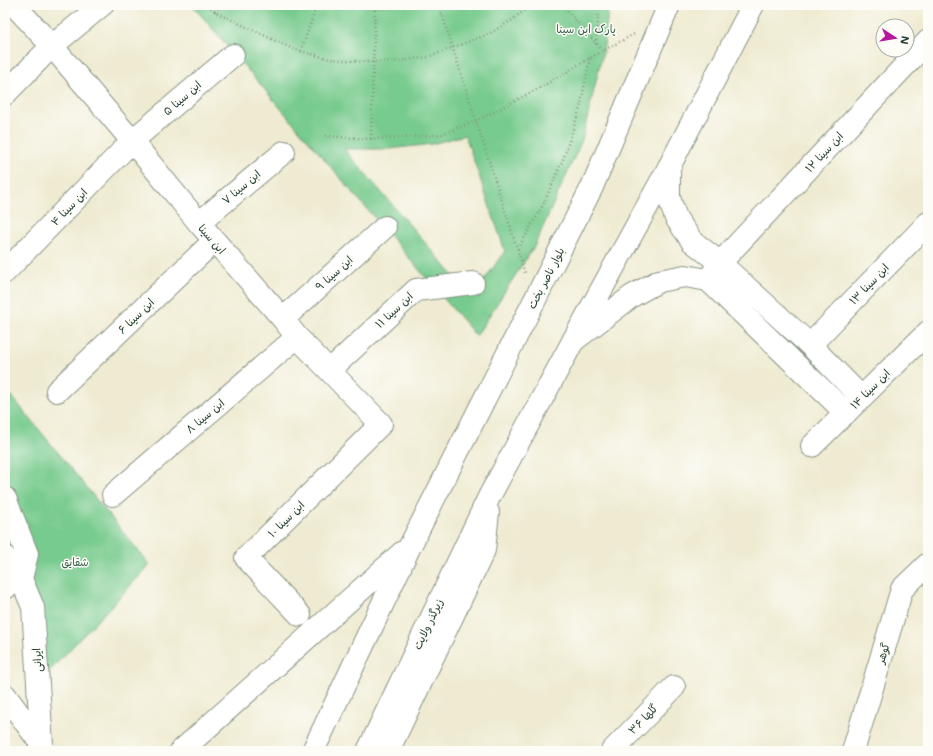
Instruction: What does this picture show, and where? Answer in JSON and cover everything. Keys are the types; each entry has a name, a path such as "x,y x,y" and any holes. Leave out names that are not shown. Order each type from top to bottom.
{"street":[{"name":"ابن سینا","path":"14,5 52,46 214,242 298,337 381,424"},
{"path":"5,94 52,46 102,5"},
{"name":"بلوار ناصر بخت","path":"410,546 592,187 669,5"},
{"path":"388,751 484,550 489,497 669,167 753,5"},
{"name":"ابن سینا ۱۲","path":"714,271 928,41"},
{"name":"ابن سینا ۵","path":"132,141 233,55"},
{"name":"ابن سینا ۴","path":"5,272 132,141"},
{"name":"ابن سینا ۷","path":"199,223 284,152"},
{"path":"669,167 669,198 676,218 692,241 714,271 846,413"},
{"name":"ابن سینا ۱۳","path":"810,345 928,223"},
{"name":"ابن سینا ۹","path":"283,319 385,227"},
{"name":"ابن سینا ۶","path":"57,392 214,242"},
{"path":"573,341 632,296 659,281 714,271 810,345 862,398"},
{"name":"ابن سینا ۱۱","path":"330,370 416,290 473,283"},
{"name":"ابن سینا ۱۴","path":"812,446 928,332"},
{"name":"ابن سینا ۸","path":"113,495 298,337"},
{"name":"ابن سینا ۱۰","path":"300,615 246,558 381,424"},
{"name":"زیرگذر ولایت","path":"368,751 489,497"},
{"path":"5,498 27,554 13,583"},
{"path":"181,751 410,546"},
{"path":"313,751 410,546"},
{"name":"ایرانی","path":"5,557 13,583 33,607 39,748"},
{"name":"گوهر","path":"853,751 902,589 928,564"},
{"name":"۳۶ گلها","path":"612,751 674,687"},
{"path":"5,695 39,748"}],"path":[{"path":"208,5 215,12 293,49 330,59 374,62 400,61 428,57 453,48 489,34 512,20 531,5"},
{"path":"215,12 221,5"},
{"path":"301,51 317,5"},
{"path":"371,139 375,5"},
{"path":"439,5 534,301"},
{"path":"562,5 603,52"},
{"path":"596,44 600,5"},
{"path":"326,136 371,139 442,134 476,121 538,89 637,32"},
{"path":"518,250 543,205 564,158 580,108 590,58"}],"green space":[{"name":"پارک ابن سینا","path":"192,5 609,5 603,52 582,140 535,245 476,336","holes":["465,135 505,251 472,297 344,149 390,149 432,144"]},
{"name":"شقایق","path":"5,388 150,565 38,683 21,579 5,545"}]}
